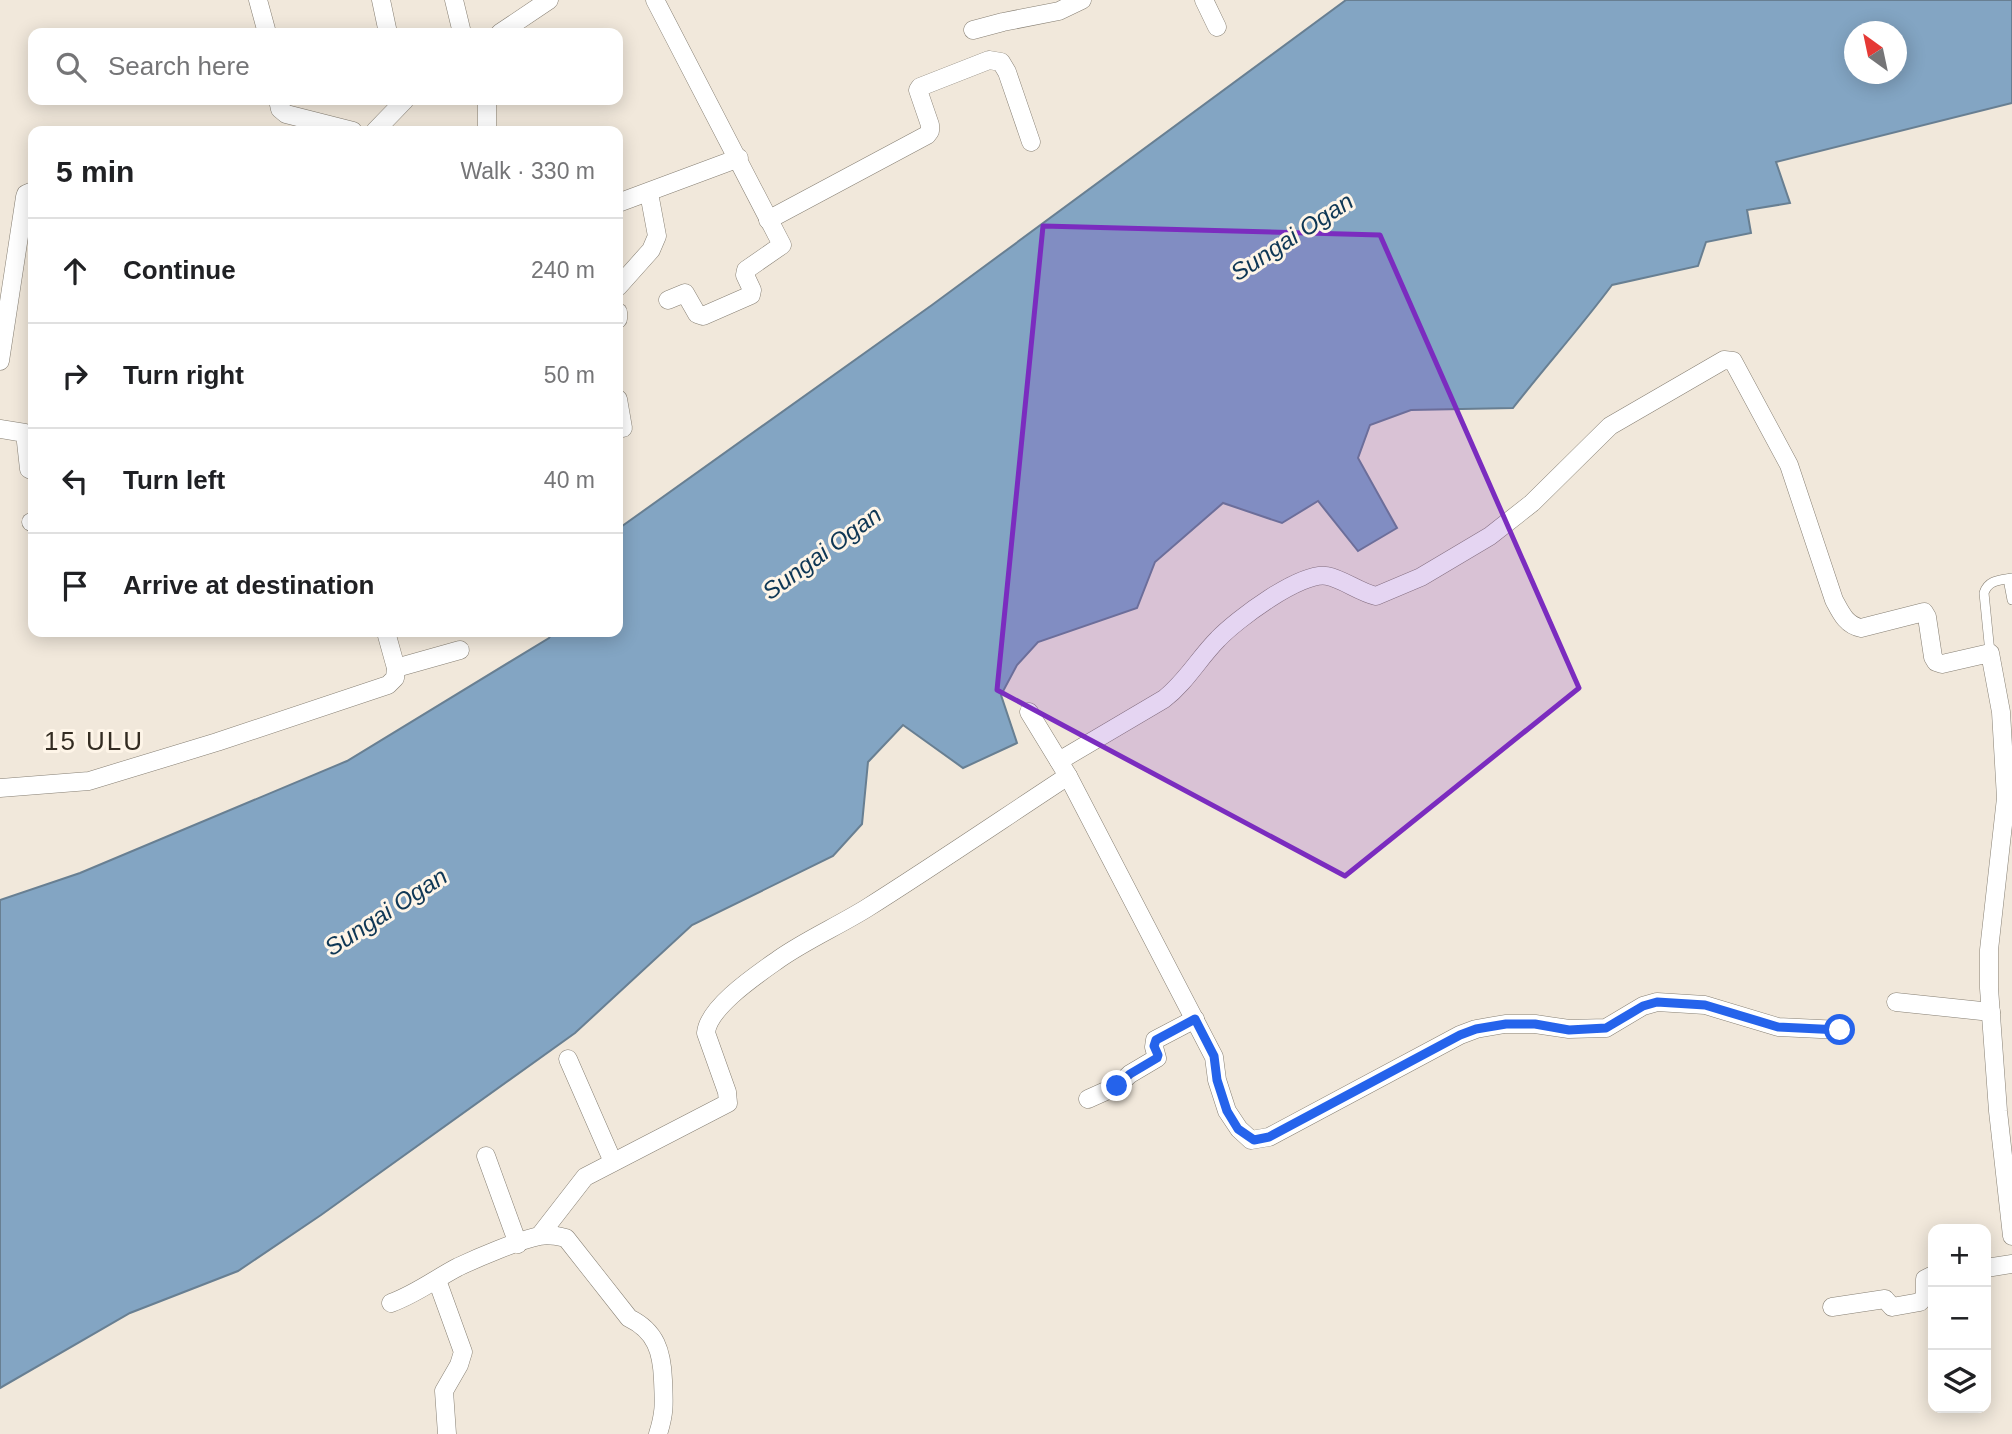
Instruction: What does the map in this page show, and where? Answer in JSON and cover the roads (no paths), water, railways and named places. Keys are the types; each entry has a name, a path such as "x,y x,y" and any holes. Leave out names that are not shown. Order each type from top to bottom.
{"street":[{"path":"258,0 266,28"},
{"path":"381,0 387,28"},
{"path":"454,0 461,28"},
{"path":"507,28 549,0"},
{"path":"655,0 782,245 746,270 751,295 704,316 697,314 685,293 668,300"},
{"path":"973,30 1059,11 1082,0"},
{"path":"1204,0 1217,27"},
{"path":"768,220 927,135 930,125 918,90 920,87 989,60 1001,62 1007,72 1031,142"},
{"path":"279,105 286,114 333,126"},
{"path":"380,126 399,105"},
{"path":"487,105 487,126"},
{"path":"623,201 739,158"},
{"path":"0,361 25,197 28,193"},
{"path":"623,281 651,250 657,236 649,193"},
{"path":"540,1236 585,1177 728,1103 727,1092 706,1034 706,1026 713,1014 737,992 781,958 880,899 1164,699 1178,687 1217,639 1248,613 1314,576 1328,576 1374,596 1384,594 1462,553 1516,517 1610,426 1724,360 1729,360 1733,361 1744,378 1789,465 1834,600 1844,618 1852,626 1861,628 1923,612 1927,617 1936,662 1942,664 1990,653 2006,711 2006,798 1989,950 1991,1012 2005,1111 2012,1236"},
{"path":"0,429 25,433 28,465"},
{"path":"0,788 62,785 111,776 388,685 395,678 396,668 387,637"},
{"path":"396,668 460,650"},
{"path":"1029,712 1063,769 1214,1056 1217,1080 1227,1111 1238,1129 1254,1140 1269,1137 1460,1035 1490,1026 1535,1024 1557,1029 1606,1028 1643,1006 1657,1002 1705,1005 1778,1027 1840,1030"},
{"path":"1896,1002 1991,1012"},
{"path":"1088,1099 1117,1086 1130,1074 1157,1058 1154,1046 1156,1040 1195,1019"},
{"path":"568,1059 613,1162"},
{"path":"486,1156 517,1244"},
{"path":"391,1303 414,1294 459,1266 517,1244 540,1236 555,1235 566,1238 629,1318 641,1324 653,1336 662,1355 665,1414 658,1434"},
{"path":"1991,1267 2012,1264"},
{"path":"1832,1307 1885,1299 1892,1307 1920,1302 1925,1296 1925,1279 1928,1278"},
{"path":"437,1280 463,1352 444,1391 447,1434"}],"lane":[{"path":"1990,653 1984,593 1986,586 2010,578 2012,600"}],"water":[{"name":"Sungai Ogan","path":"1346,0 2012,0 2012,103 1776,162 1790,203 1747,210 1751,233 1706,242 1698,266 1612,285 1513,408 1411,410 1370,425 1358,458 1397,528 1358,551 1318,501 1282,523 1223,503 1155,562 1137,608 1038,642 1017,665 1001,695 1017,743 963,768 903,725 868,762 862,824 833,856 692,925 575,1033 321,1215 238,1271 130,1313 0,1388 0,900 80,873 347,761 550,637 623,637 623,525 932,305"}],"district":[{"name":"15 ULU","path":"94,741"}]}
